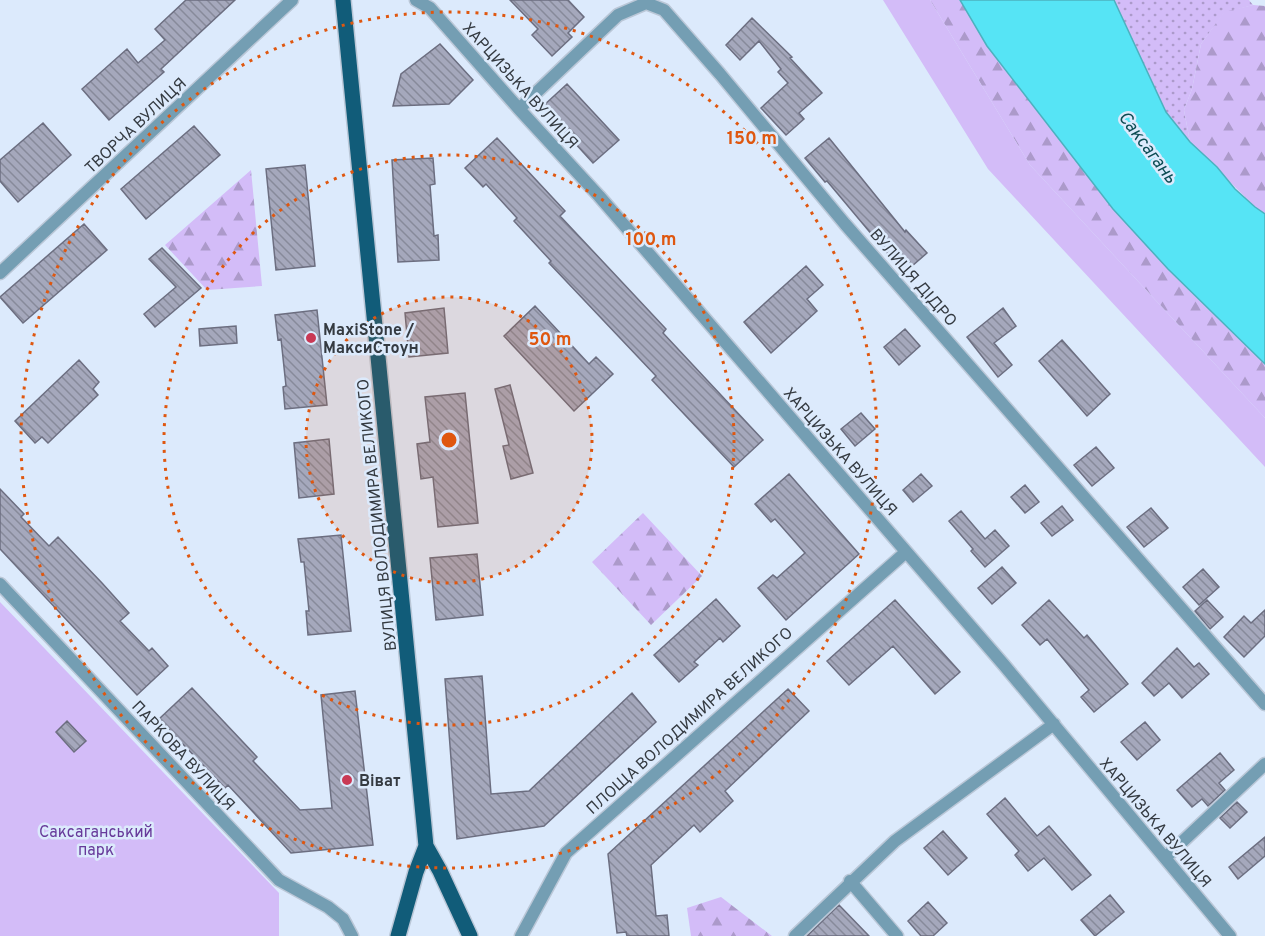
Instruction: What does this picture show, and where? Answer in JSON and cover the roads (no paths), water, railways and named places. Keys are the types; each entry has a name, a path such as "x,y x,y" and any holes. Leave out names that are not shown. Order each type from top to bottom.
{"main road":[{"name":"ВУЛИЦЯ ВОЛОДИМИРА ВЕЛИКОГО","path":"343,0 426,846"},
{"path":"398,936 416,872 426,846"},
{"path":"426,846 470,936"}],"street":[{"name":"ТВОРЧА ВУЛИЦЯ","path":"0,273 292,0"},
{"name":"ХАРЦИЗЬКА ВУЛИЦЯ","path":"416,0 430,8 599,196 1054,724 1230,936"},
{"name":"ВУЛИЦЯ ДІДРО","path":"519,109 618,15 646,3 664,10 845,224 1265,704"},
{"name":"ПЛОЩА ВОЛОДИМИРА ВЕЛИКОГО","path":"521,936 566,853 906,552"},
{"name":"ПАРКОВА ВУЛИЦЯ","path":"0,584 279,880 328,907 342,919 352,936"},
{"path":"795,936 850,881 895,841 1054,724"},
{"path":"1165,858 1265,764"},
{"path":"850,881 897,936"}],"water":[{"name":"Саксагань","path":"960,0 1114,0 1166,112 1190,142 1217,167 1235,189 1265,214 1265,364 1168,269 1113,209 987,46"}],"place":[{"name":"MaxiStone / МаксиСтоун","path":"311,338"},
{"name":"Віват","path":"347,780"}],"park label":[{"name":"Саксаганський парк","path":"96,840"}]}
